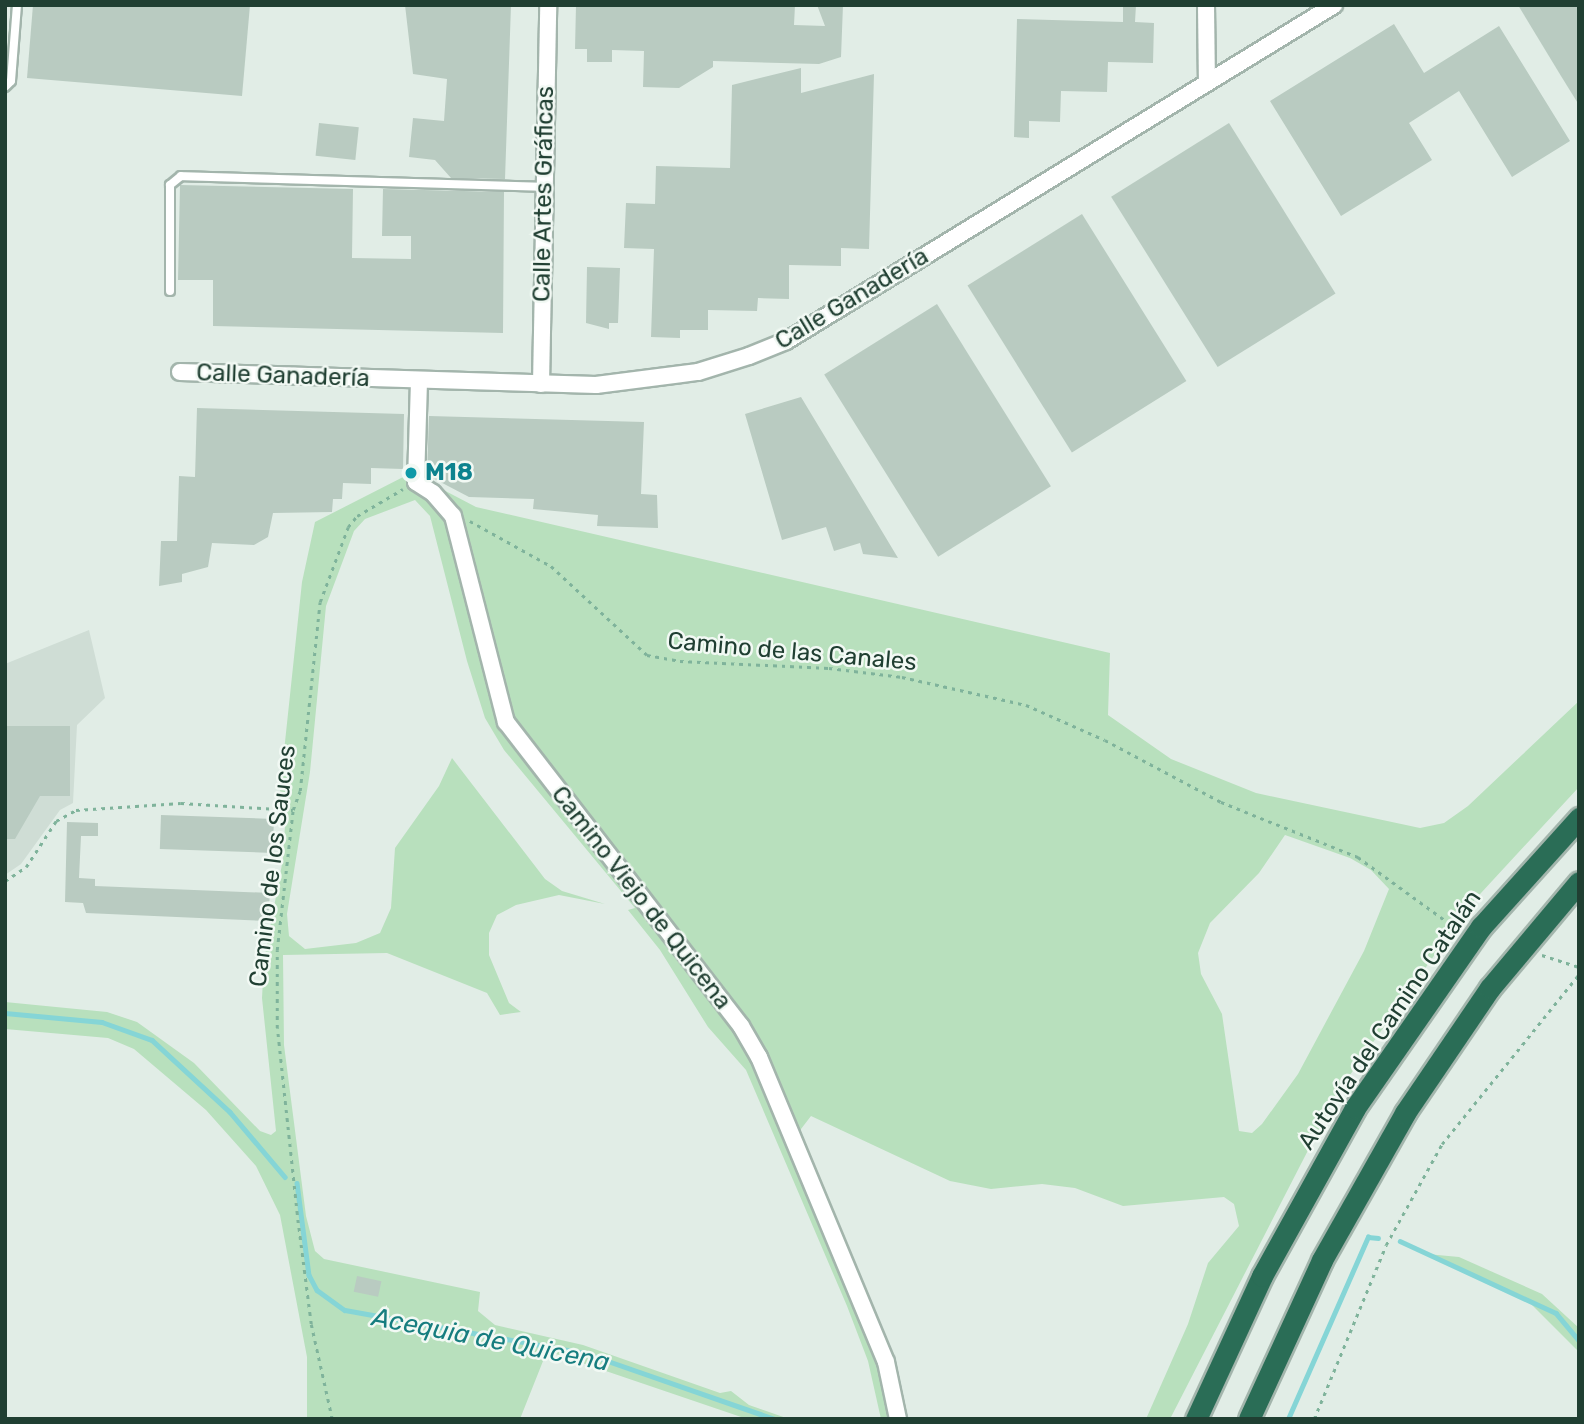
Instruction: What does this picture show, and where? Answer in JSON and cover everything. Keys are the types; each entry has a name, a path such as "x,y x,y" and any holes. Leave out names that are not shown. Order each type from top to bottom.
{"highway":[{"name":"Autovía del Camino Catalán","path":"1196,1419 1262,1276 1355,1108 1481,927 1579,818"},
{"path":"1249,1419 1322,1260 1405,1113 1490,988 1579,882"}],"street":[{"name":"Calle Artes Gráficas","path":"541,384 548,5"},
{"path":"1206,5 1207,82"},
{"name":"Calle Ganadería","path":"180,372 541,384 648,381 698,372 786,341 1334,5"},
{"path":"416,482 419,381"},
{"name":"Camino Viejo de Quicena","path":"416,482 433,493 453,516 506,722 741,1026 759,1057 886,1362 898,1419"}],"lane":[{"path":"5,88 11,81 17,5"},
{"path":"170,291 170,185 181,176 545,187"}],"path":[{"name":"Camino de los Sauces","path":"332,1419 311,1324 276,1028 277,950 293,810 300,791 314,635 328,576 356,516 416,482"},
{"name":"Camino de las Canales","path":"453,516 477,524 551,566 647,655 680,662 830,668 902,677 1026,705 1105,740 1221,802 1358,857 1453,926"},
{"path":"5,881 26,867 57,821 76,810 181,803 293,810"},
{"path":"1539,954 1579,967"},
{"path":"1314,1419 1386,1245 1442,1144 1579,974"}],"shaded area":[{"path":"89,630 105,698 77,725 73,803 60,810 21,864 5,875 5,664"}],"green space":[{"path":"411,473 476,507 1110,653 1108,715 1171,759 1256,793 1420,828 1444,823 1468,806 1579,701 1579,787 1469,906 1338,1092 1170,1419 1146,1419 1188,1324 1208,1263 1239,1226 1234,1204 1224,1197 1123,1206 1075,1188 1042,1184 991,1189 950,1181 811,1116 801,1129 801,1144 905,1419 881,1419 868,1361 847,1306 746,1070 708,1027 660,950 628,910 635,908 504,750 485,718 467,661 430,516 415,500 365,519 354,531 326,606 310,772 287,914 289,936 305,949 356,943 380,933 391,908 395,848 439,786 452,758 545,879 562,891 605,904 559,895 516,905 497,915 489,933 489,955 509,1003 521,1012 500,1015 487,993 387,953 283,955 284,1045 306,1216 315,1251 324,1259 480,1292 478,1311 495,1325 583,1345 720,1393 731,1391 749,1405 789,1419 747,1419 547,1351 520,1419 307,1419 307,1357 280,1215 256,1166 206,1110 134,1049 108,1038 5,1029 5,1002 107,1012 137,1022 194,1063 260,1131 271,1135 276,1131 262,998 264,960 283,859 285,825 280,789 302,582 315,522","holes":["1285,835 1350,858 1371,870 1389,889 1364,951 1298,1074 1262,1124 1252,1133 1239,1131 1222,1014 1201,974 1198,953 1210,923 1259,873"]},
{"path":"1427,1254 1459,1257 1542,1294 1579,1328 1579,1352 1531,1304"}],"building":[{"path":"33,5 250,5 242,96 27,78"},
{"path":"405,5 511,5 505,179 451,178 435,160 409,157 413,118 444,121 447,79 413,74"},
{"path":"576,5 795,5 794,25 825,26 817,5 843,5 841,57 819,64 713,61 713,67 679,88 643,87 644,51 612,50 612,62 587,62 587,49 575,49"},
{"path":"1123,5 1136,5 1135,22 1154,23 1153,63 1108,62 1107,92 1061,91 1060,122 1029,121 1029,138 1014,137 1017,19 1123,22"},
{"path":"1518,5 1579,5 1579,105 1561,76"},
{"path":"1394,24 1424,73 1499,26 1570,141 1512,177 1459,91 1409,123 1432,160 1341,216 1270,101"},
{"path":"801,68 801,93 874,74 869,249 841,248 841,266 789,265 789,299 758,298 757,311 708,310 708,330 680,330 680,338 651,337 654,249 624,248 626,203 655,204 656,166 730,168 732,85"},
{"path":"319,123 359,127 355,160 316,156"},
{"path":"1229,123 1336,293 1218,367 1111,197"},
{"path":"180,185 353,189 352,258 411,259 411,236 382,236 383,189 504,192 503,333 213,326 213,280 178,280"},
{"path":"1082,214 1186,381 1072,453 968,286"},
{"path":"587,267 620,268 618,323 609,323 609,329 586,323"},
{"path":"937,304 1051,486 938,557 824,374"},
{"path":"801,397 898,558 863,554 860,543 834,551 826,527 782,540 745,414"},
{"path":"197,408 404,414 403,469 371,468 371,484 343,483 342,499 333,499 332,512 273,513 268,537 254,545 212,543 208,567 182,574 182,582 159,586 161,541 177,541 179,476 195,477"},
{"path":"429,416 644,422 641,494 657,495 658,528 597,526 598,515 533,509 534,499 469,497 427,475"},
{"path":"5,726 70,726 70,796 40,796 15,839 5,839"},
{"path":"161,815 274,819 273,853 160,849"},
{"path":"67,822 98,823 98,836 81,836 79,878 95,879 95,886 270,893 268,921 86,913 83,903 65,902"},
{"path":"357,1276 381,1281 378,1297 354,1292"}],"waterway":[{"name":"Acequia de Quicena","path":"5,1013 102,1022 152,1040 230,1112 285,1177"},
{"name":"Acequia de Quicena","path":"297,1183 309,1275 317,1290 345,1310 585,1353 774,1419"},
{"path":"1288,1419 1368,1237 1378,1238"},
{"path":"1400,1241 1556,1313 1579,1340"}],"place":[{"name":"M18","path":"411,473"}]}
